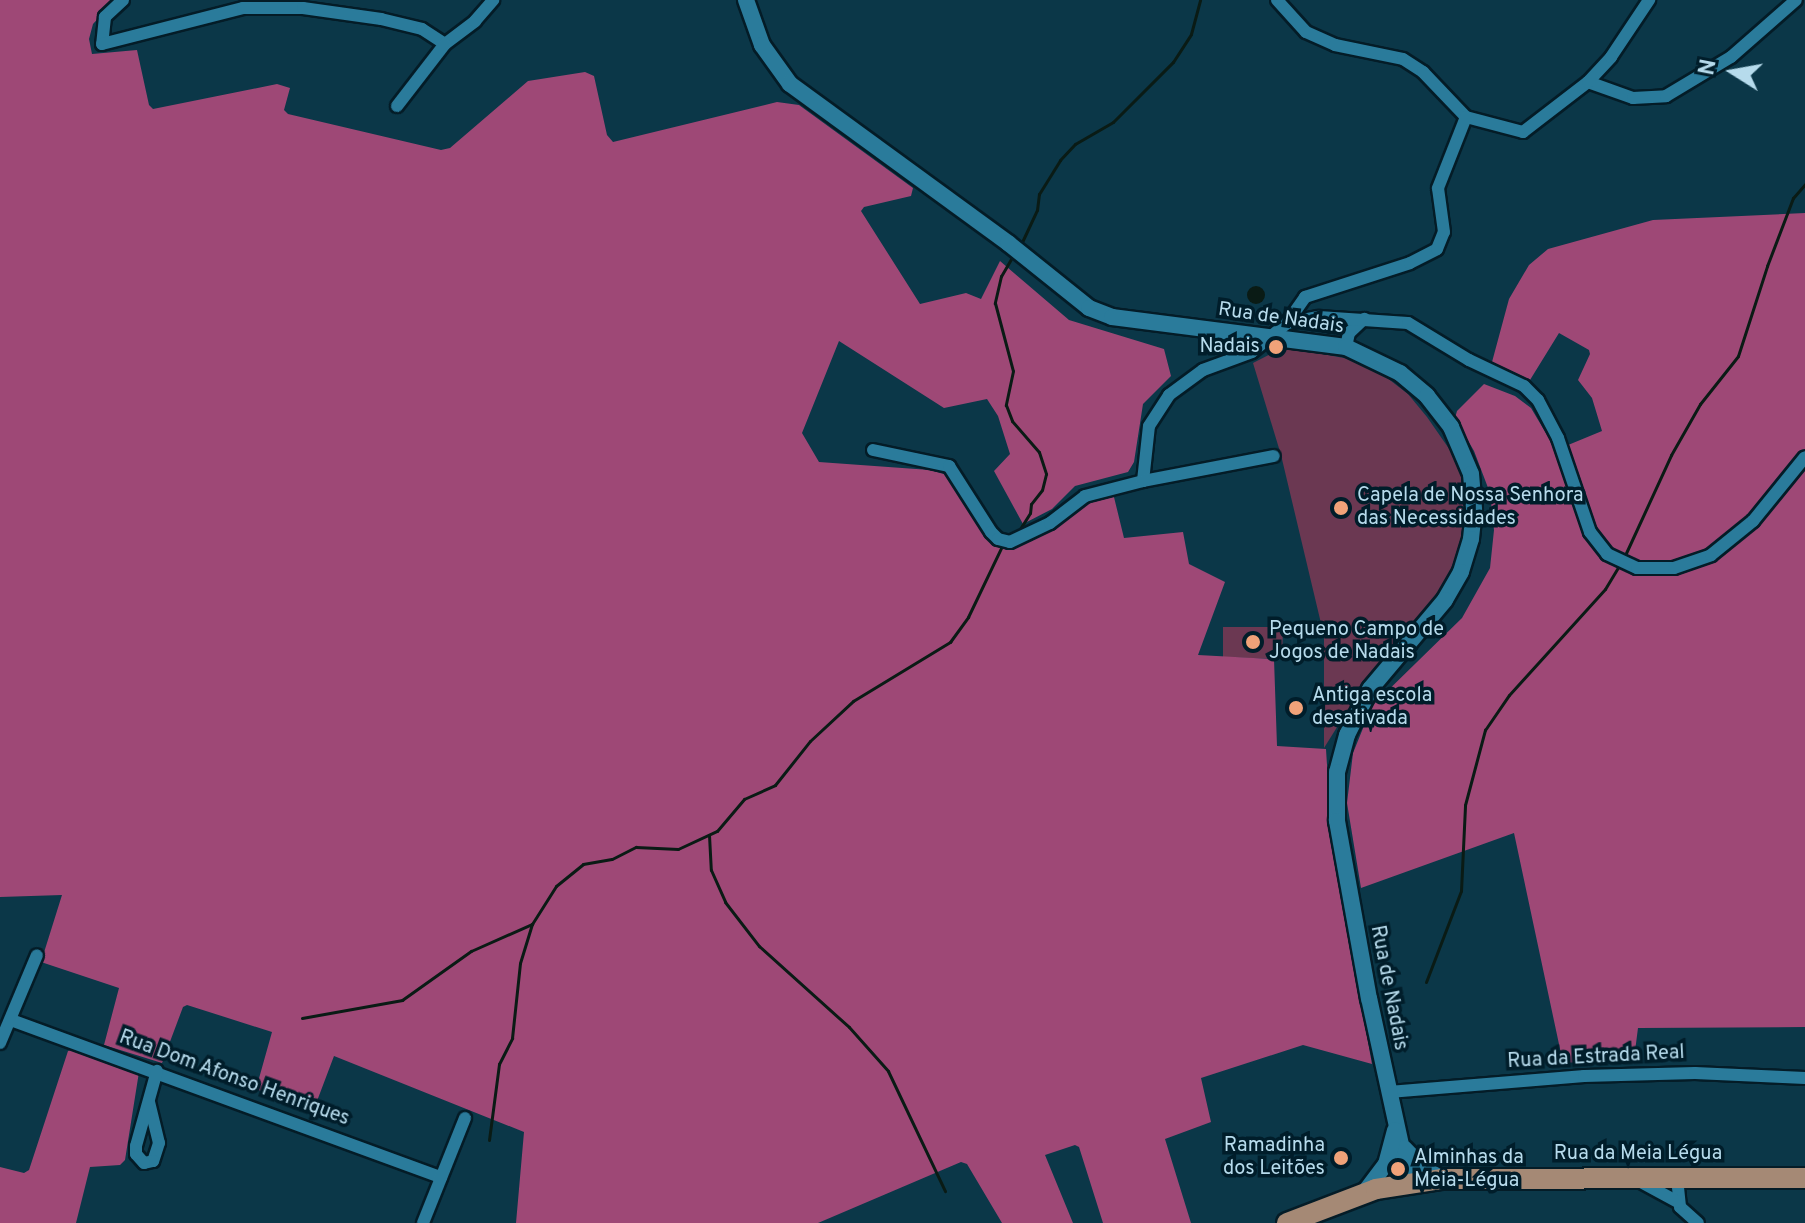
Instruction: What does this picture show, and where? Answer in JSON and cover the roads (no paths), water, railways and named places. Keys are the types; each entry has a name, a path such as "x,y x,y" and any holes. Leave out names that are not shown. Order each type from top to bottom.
{"main road":[{"name":"Rua da Meia Légua","path":"1287,1223 1364,1193 1442,1179 1634,1178 1674,1192 1704,1178 1805,1178"}],"street":[{"path":"123,0 105,17 102,44 243,8 303,8 395,22 422,29 445,44"},
{"path":"397,106 445,44 475,21 493,0"},
{"name":"Rua de Nadais","path":"746,0 762,45 790,84 1008,243 1089,308 1112,317 1346,347 1400,373 1427,396 1457,439 1471,474 1474,510 1471,539 1461,572 1445,600 1370,689 1347,735 1337,772 1337,821 1395,1124 1397,1149 1406,1168 1396,1186"},
{"path":"1277,0 1306,32 1335,45 1403,59 1423,72 1466,117 1523,132 1588,82 1611,57 1649,0"},
{"path":"1588,82 1633,98 1666,96 1731,57 1796,0"},
{"path":"1143,481 1149,426 1169,395 1203,370 1252,352 1287,323 1305,297 1410,263 1437,249 1444,232 1438,188 1466,117"},
{"path":"1287,323 1319,317 1408,323 1469,360 1524,386 1538,400 1558,438 1590,532 1607,554 1637,568 1674,568 1711,555 1753,521 1805,457"},
{"path":"1346,347 1349,333 1364,319"},
{"path":"873,450 949,466 991,532 998,539 1010,542 1050,523 1085,496 1143,481 1274,456"},
{"path":"0,1043 37,955"},
{"name":"Rua Dom Afonso Henriques","path":"11,1020 441,1177"},
{"path":"149,1102 157,1071"},
{"name":"Rua da Estrada Real","path":"1389,1092 1600,1076 1695,1073 1805,1078"},
{"path":"423,1223 465,1118"},
{"path":"1397,1149 1442,1179"},
{"name":"Rua de Nadais","path":"1364,1193 1381,1175 1397,1149"},
{"path":"1674,1192 1682,1223"},
{"path":"1674,1192 1698,1223"}],"waterway":[{"path":"1022,242 1037,210 1039,194 1060,160 1075,144 1113,122 1173,62 1191,34 1200,0"},
{"path":"1626,553 1671,455 1700,404 1738,356 1793,198 1805,184"},
{"path":"1011,259 1001,276 995,303 1013,371 1006,405 1012,421 1039,452 1046,474 1042,490 1031,504 1030,513 1018,532"},
{"path":"489,1140 499,1064 512,1038 520,963 532,924 556,886 583,864 612,859 636,847 678,849 717,831 744,799 775,785 810,741 853,701 950,642 968,617 1003,544"},
{"path":"1426,982 1461,891 1465,805 1485,730 1509,695 1605,589 1618,567"},
{"path":"709,835 711,870 725,902 759,946 849,1027 888,1071 945,1191"},
{"path":"302,1018 402,1000 471,951 532,924"}],"place":[{"name":"Nadais","path":"1276,347"},
{"name":"Capela de Nossa Senhora das Necessidades","path":"1341,508"},
{"name":"Pequeno Campo de Jogos de Nadais","path":"1253,642"},
{"name":"Antiga escola desativada","path":"1296,708"},
{"name":"Ramadinha dos Leitões","path":"1341,1158"},
{"name":"Alminhas da Meia-Légua","path":"1398,1169"}]}
